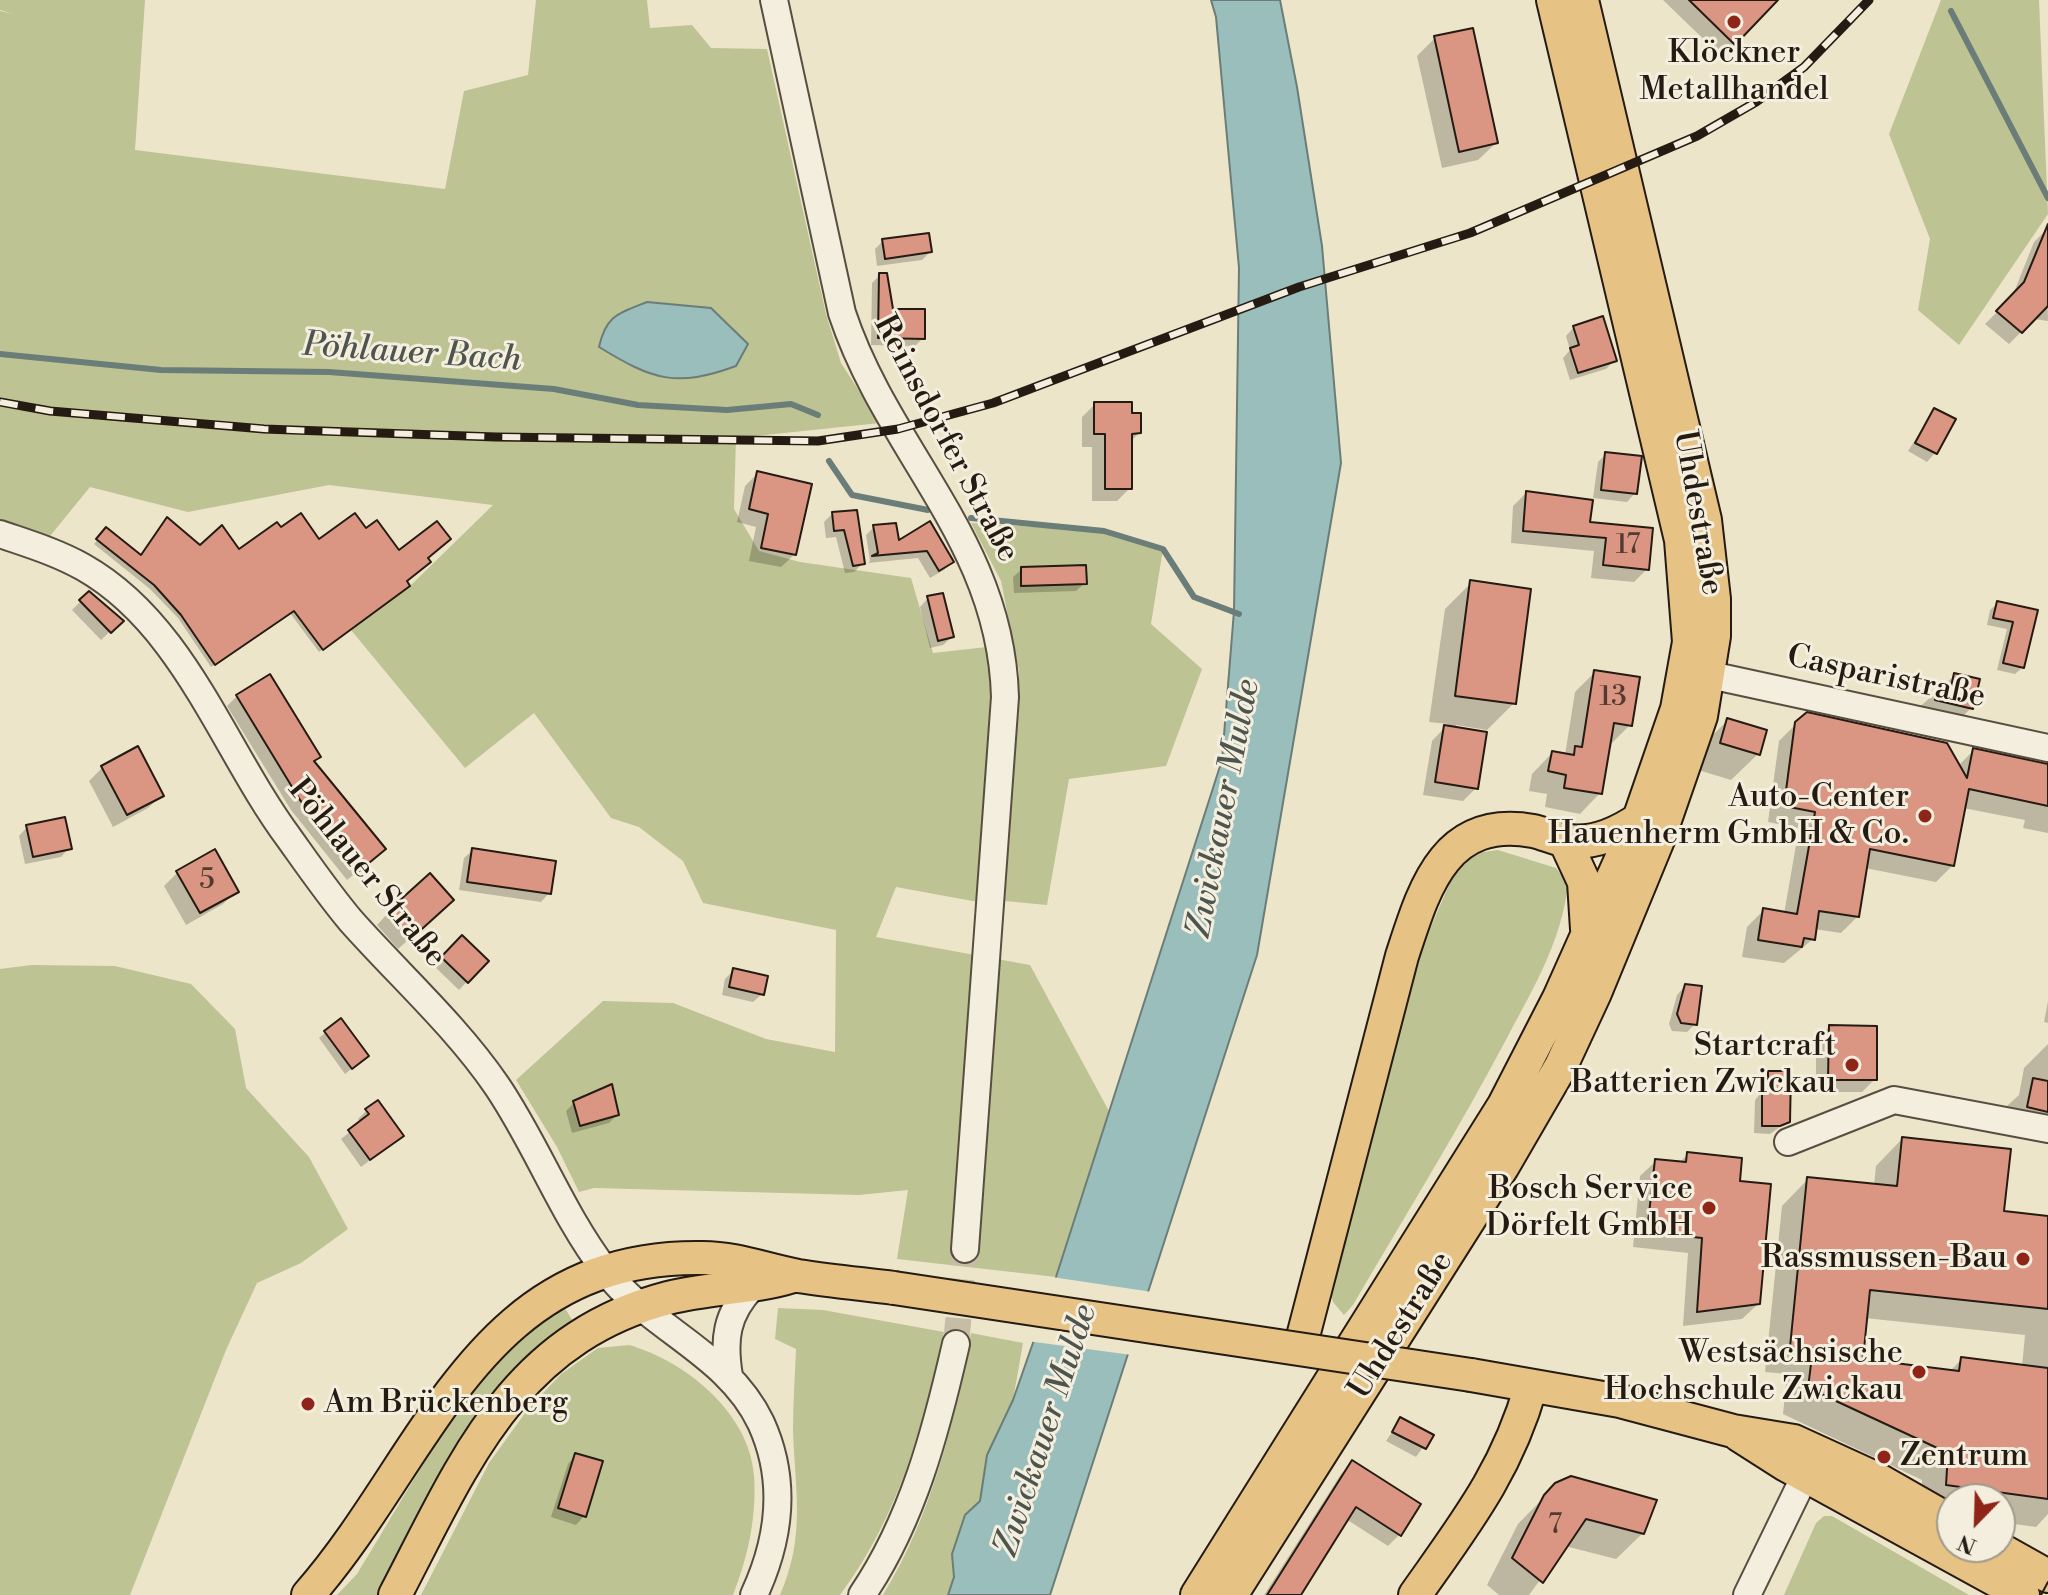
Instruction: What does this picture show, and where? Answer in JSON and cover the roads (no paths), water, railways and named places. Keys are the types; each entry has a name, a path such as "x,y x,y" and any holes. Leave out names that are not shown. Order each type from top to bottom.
{"main road":[{"name":"Uhdestraße","path":"1197,1595 1474,1154 1534,1051 1639,819 1677,709 1686,670 1688,606 1683,553 1553,0"},
{"name":"Uhdestraße","path":"1231,1595 1503,1166 1561,1066 1658,840 1688,760 1710,675 1714,599 1705,520 1582,0"},
{"path":"1300,1348 1383,1024 1422,895 1437,866 1461,842 1488,830 1532,830 1565,841 1591,840 1619,833 1639,819"},
{"path":"1565,841 1584,882 1587,937"},
{"path":"308,1595 335,1564 374,1508 437,1407 486,1349 522,1317 563,1290 606,1271 705,1258 761,1266 796,1276 1300,1348 1632,1404 1733,1431 1794,1441 1848,1465 1936,1513"},
{"path":"395,1595 457,1476 507,1398 533,1370 577,1335 640,1307 669,1297 752,1287 796,1276"},
{"path":"1415,1595 1496,1477 1514,1438 1531,1386"},
{"path":"1733,1431 1807,1476 2023,1595"},
{"path":"2016,1558 2048,1576"}],"street":[{"name":"Reinsdorfer Straße","path":"774,0 842,313 855,353 964,539 984,583 1004,663 1005,697 965,1249"},
{"name":"Pöhlauer Straße","path":"0,534 47,549 86,568 145,617 176,653 239,765 319,880 496,1084 578,1230 606,1271 640,1307"},
{"name":"Casparistraße","path":"1710,675 2048,748"},
{"path":"1788,1142 1894,1100 2048,1129"},
{"path":"729,1376 725,1352 728,1323 734,1309 752,1287"},
{"path":"640,1307 729,1376 752,1405 764,1430 775,1464 777,1531 754,1595"},
{"path":"862,1595 910,1503 937,1427 956,1344"},
{"path":"1747,1595 1786,1511 1807,1476 1848,1465"}],"water":[{"name":"Zwickauer Mulde","path":"1211,0 1280,0 1322,246 1341,463 1257,955 1050,1595 948,1595 954,1577 952,1554 965,1515 980,1501 987,1455 1013,1400 1056,1277 1222,760 1234,611 1239,268 1216,17"},
{"path":"647,302 711,308 748,344 736,366 697,377 665,377 635,367 599,347 606,328 615,317"}],"waterway":[{"path":"1951,11 2048,198"},
{"name":"Pöhlauer Bach","path":"0,354 161,370 329,372 554,389 638,405 727,410 791,404 818,415"},
{"name":"Pöhlauer Bach","path":"829,461 852,495 928,510"},
{"name":"Pöhlauer Bach","path":"971,518 1104,531 1163,549 1194,597 1239,614"}],"tunnel":[{"path":"956,1344 965,1249"}],"tram line":[{"path":"2041,1595 2048,1582"}],"railway":[{"path":"0,402 50,411 264,429 496,437 818,441 898,429 993,403 1299,287 1470,233 1697,136 1756,102 1804,67 1869,0"}],"place":[{"name":"Klöckner Metallhandel","path":"1734,22"},
{"name":"Auto-Center Hauenherm GmbH & Co.","path":"1925,816"},
{"name":"Startcraft Batterien Zwickau","path":"1852,1065"},
{"name":"Bosch Service Dörfelt GmbH","path":"1709,1208"},
{"name":"Rassmussen-Bau","path":"2023,1259"},
{"name":"Westsächsische Hochschule Zwickau","path":"1919,1372"},
{"name":"Am Brückenberg","path":"308,1404"},
{"name":"Zentrum","path":"1884,1457"}]}
